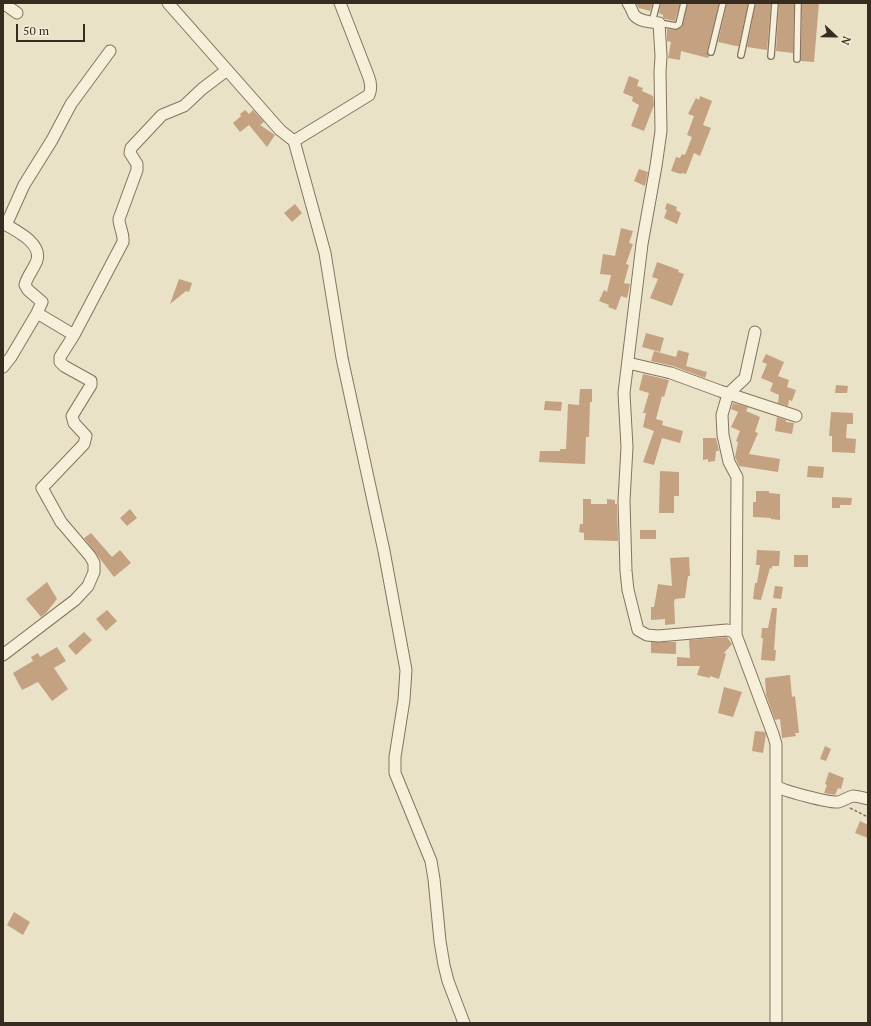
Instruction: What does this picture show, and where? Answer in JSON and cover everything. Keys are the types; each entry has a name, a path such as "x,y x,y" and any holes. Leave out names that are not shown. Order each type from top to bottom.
{"street":[{"path":"3,3 17,13"},
{"path":"168,3 280,130 294,141 325,253 342,358 384,551 406,670 403,707 395,757 395,773 430,861 434,879 440,941 444,965 448,981 464,1023"},
{"path":"294,141 369,95 371,90 368,75 340,3"},
{"path":"628,3 637,18 656,22 661,56 661,130 642,244 624,392 627,447 624,501 628,590 638,630 647,635 658,636 727,630 732,631 736,635"},
{"path":"3,367 11,357 42,302 28,290 25,285 38,259 37,252 27,236 4,224 24,185 52,140 71,104 110,51"},
{"path":"3,655 75,600 88,586 94,572 94,564 90,556 61,522 42,488 80,449 86,439 86,436 74,423 72,416 91,385 91,381 64,366 60,362 60,357 74,335 123,242 123,232 119,224 119,219 137,170 137,164 130,153 131,148 162,115 184,106 202,88 227,70"},
{"path":"37,313 74,335"},
{"path":"755,332 745,378 728,394 722,415 723,435 729,462 737,478 736,635 776,744 776,1023"},
{"path":"628,363 671,373 728,394 796,416"},
{"path":"776,786 782,790 823,801 839,802 853,796 868,800"}],"lane":[{"path":"657,3 656,22 676,26 679,24 684,3"},
{"path":"711,52 724,3"},
{"path":"741,55 752,3"},
{"path":"772,56 775,3"},
{"path":"797,59 798,3"}],"path":[{"path":"842,801 852,810 868,817"}],"building":[{"path":"636,3 653,3 650,11 639,8"},
{"path":"661,3 680,3 675,21 665,19 663,15 659,13"},
{"path":"688,3 719,3 707,51 709,56 708,58 681,51 680,60 668,58 671,42 667,41 667,29 676,30 682,27"},
{"path":"727,3 748,3 739,46 718,42"},
{"path":"756,3 771,3 767,50 747,47"},
{"path":"779,3 794,3 793,53 776,51"},
{"path":"819,3 814,62 801,61 802,4"},
{"path":"629,76 639,80 637,86 643,88 642,91 653,96 654,105 644,131 631,126 639,105 632,101 633,97 623,93"},
{"path":"700,96 712,101 703,125 711,128 700,156 694,153 686,174 671,171 676,157 680,158 682,154 685,155 692,137 687,135 694,116 688,114 696,98 699,100"},
{"path":"245,110 249,114 253,110 264,122 260,125 275,135 267,147 249,125 240,132 233,123"},
{"path":"639,169 648,172 645,186 634,181"},
{"path":"667,203 677,207 676,210 681,213 677,224 664,218 667,210 665,209"},
{"path":"295,204 302,213 292,222 284,213"},
{"path":"621,228 633,231 629,243 633,244 626,264 629,265 624,283 630,284 627,298 621,296 616,310 599,301 604,290 607,292 611,275 600,274 603,254 615,256"},
{"path":"657,262 679,270 678,272 684,274 672,306 650,298 658,279 652,277"},
{"path":"179,279 192,283 189,292 186,291 170,304"},
{"path":"646,333 664,338 660,352 642,347"},
{"path":"678,350 689,353 686,366 707,372 705,378 673,366 651,361 654,351 676,357"},
{"path":"766,354 784,362 778,376 789,380 787,387 796,390 792,401 789,400 788,406 778,403 779,395 770,391 773,383 761,378 767,364 762,362"},
{"path":"643,374 669,380 664,397 662,396 656,419 663,421 662,425 683,431 680,443 662,438 654,465 643,462 654,431 643,427 646,413 643,413 649,393 639,390"},
{"path":"836,385 848,386 847,393 835,393"},
{"path":"580,389 592,389 589,437 586,437 585,464 539,462 540,451 560,451 560,449 566,449 568,404 579,405"},
{"path":"545,401 562,402 561,411 544,410"},
{"path":"733,403 748,407 746,411 760,417 755,432 758,433 749,454 780,459 778,472 739,466 735,457 738,442 736,441 740,431 731,427 738,412 731,409"},
{"path":"831,412 853,413 853,424 847,424 846,438 856,439 855,453 832,452 832,436 829,436"},
{"path":"777,417 786,420 786,422 794,423 792,434 775,431"},
{"path":"703,438 716,438 719,451 716,451 715,461 708,462 708,459 703,460"},
{"path":"808,466 824,467 823,478 807,477"},
{"path":"660,471 679,472 679,496 674,496 674,513 659,513"},
{"path":"756,491 769,491 769,493 780,494 780,520 753,517 753,502 756,502"},
{"path":"832,497 852,498 851,505 840,505 840,508 832,508"},
{"path":"583,499 591,499 591,504 607,504 607,499 615,500 615,504 617,504 618,541 584,540 584,533 579,532 580,524 583,524"},
{"path":"130,509 137,518 127,526 120,518"},
{"path":"640,530 656,530 656,539 640,539"},
{"path":"91,533 112,557 120,550 131,563 114,577 84,538"},
{"path":"757,550 780,551 779,566 772,566 772,569 770,568 761,600 753,599 755,583 757,583 760,565 756,565"},
{"path":"794,555 808,555 808,567 794,567"},
{"path":"689,557 690,576 688,576 685,598 674,600 675,624 665,625 665,619 651,620 651,607 654,607 658,584 672,586 670,558"},
{"path":"47,582 57,599 41,617 26,599"},
{"path":"775,586 783,587 781,599 773,598"},
{"path":"772,608 777,608 774,650 776,650 775,661 761,660 763,638 761,638 762,628 768,628"},
{"path":"107,610 117,621 106,631 96,619"},
{"path":"84,632 92,640 76,655 68,646"},
{"path":"727,637 732,644 724,653 726,654 719,679 710,676 710,678 697,675 700,666 677,666 677,657 690,658 689,640"},
{"path":"651,642 676,642 676,654 651,653"},
{"path":"57,647 66,661 54,668 68,689 52,701 38,682 22,690 13,673 33,661 31,657 38,653 40,657"},
{"path":"790,675 792,697 795,696 799,733 795,733 796,736 782,738 780,719 775,720 766,695 765,678"},
{"path":"724,687 742,692 733,717 718,713"},
{"path":"755,731 765,732 766,734 763,753 752,751"},
{"path":"825,746 831,749 826,761 820,759"},
{"path":"829,772 844,778 841,789 838,788 835,795 824,793"},
{"path":"860,821 868,825 868,838 855,833"},
{"path":"14,912 30,922 23,935 7,925"}]}
